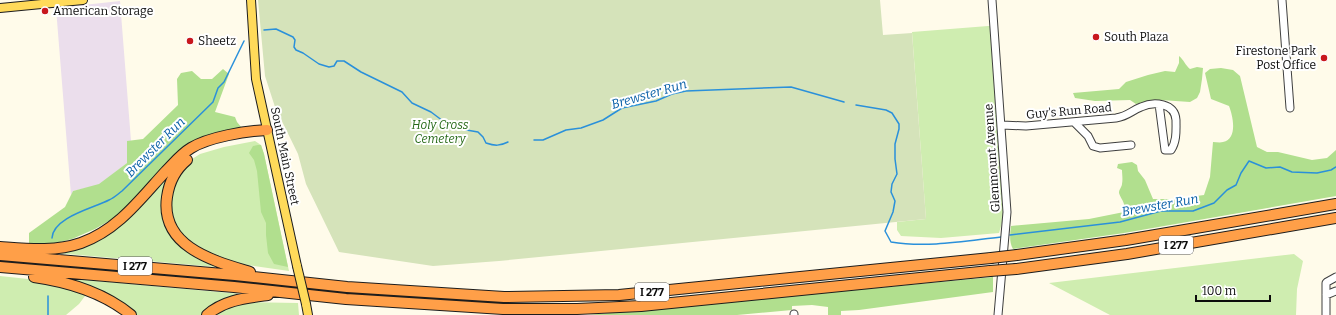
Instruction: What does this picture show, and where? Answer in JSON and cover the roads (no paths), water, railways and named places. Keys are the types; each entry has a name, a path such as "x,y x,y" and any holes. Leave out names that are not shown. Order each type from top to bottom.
{"highway":[{"path":"0,247 55,249 81,243 106,231 122,218 177,160 191,148 210,140 252,131 267,130"},
{"path":"267,130 252,137 204,149 190,157 183,163 173,177 167,192 166,204 168,218 175,233 184,244 192,250 206,257 269,279"},
{"name":"I 277","path":"0,255 347,287 504,297 576,297 627,295 1017,256 1126,240 1336,204"},
{"name":"I 277","path":"0,267 362,300 503,310 598,309 1016,269 1127,254 1336,218"},
{"path":"0,272 58,280 107,299 131,315"},
{"path":"207,315 227,302 284,292"}],"main road":[{"path":"0,8 83,0"},
{"name":"South Main Street","path":"251,0 256,78 308,315"}],"street":[{"name":"Glenmount Avenue","path":"992,0 1002,125 1007,229 998,315"},
{"path":"1282,0 1290,108"},
{"name":"Guy's Run Road","path":"1002,125 1026,126 1121,117 1143,106 1159,104"},
{"path":"1159,104 1173,110 1176,115 1175,144 1171,150 1165,150 1159,104"},
{"path":"1074,122 1088,136 1093,146 1100,148 1131,145"},
{"path":"1326,315 1327,282 1336,277"},
{"path":"1326,295 1336,291"}],"waterway":[{"name":"Brewster Run","path":"264,30 276,29 293,37 295,40 294,47 296,50 319,64 329,67 334,66 337,61 344,61 361,72 402,92 412,103 431,112 447,124 455,128 478,132 486,143 497,145 508,142"},
{"name":"Brewster Run","path":"52,238 54,231 59,224 75,214 111,199 122,191 213,102 218,88 224,82 244,41"},
{"name":"Brewster Run","path":"534,140 543,140 566,130 581,128 603,120 622,108 656,101 672,94 686,91 791,87 844,102"},
{"name":"Brewster Run","path":"856,105 886,110 892,113 899,124 895,144 897,174 892,184 891,192 895,201 893,212 885,231 891,242 905,244 932,244 1001,237"},
{"name":"Brewster Run","path":"1010,235 1120,222 1161,211 1193,211 1214,203 1227,190 1236,185 1241,173 1249,161 1266,168 1280,167 1292,172 1317,173 1331,170 1336,167"},
{"name":"Brewster Run","path":"48,296 48,315"}],"place":[{"name":"American Storage","path":"45,11"},
{"name":"South Plaza","path":"1096,37"},
{"name":"Sheetz","path":"190,41"},
{"name":"Firestone Park Post Office","path":"1324,58"}],"park label":[{"name":"Holy Cross Cemetery","path":"440,132"}]}
